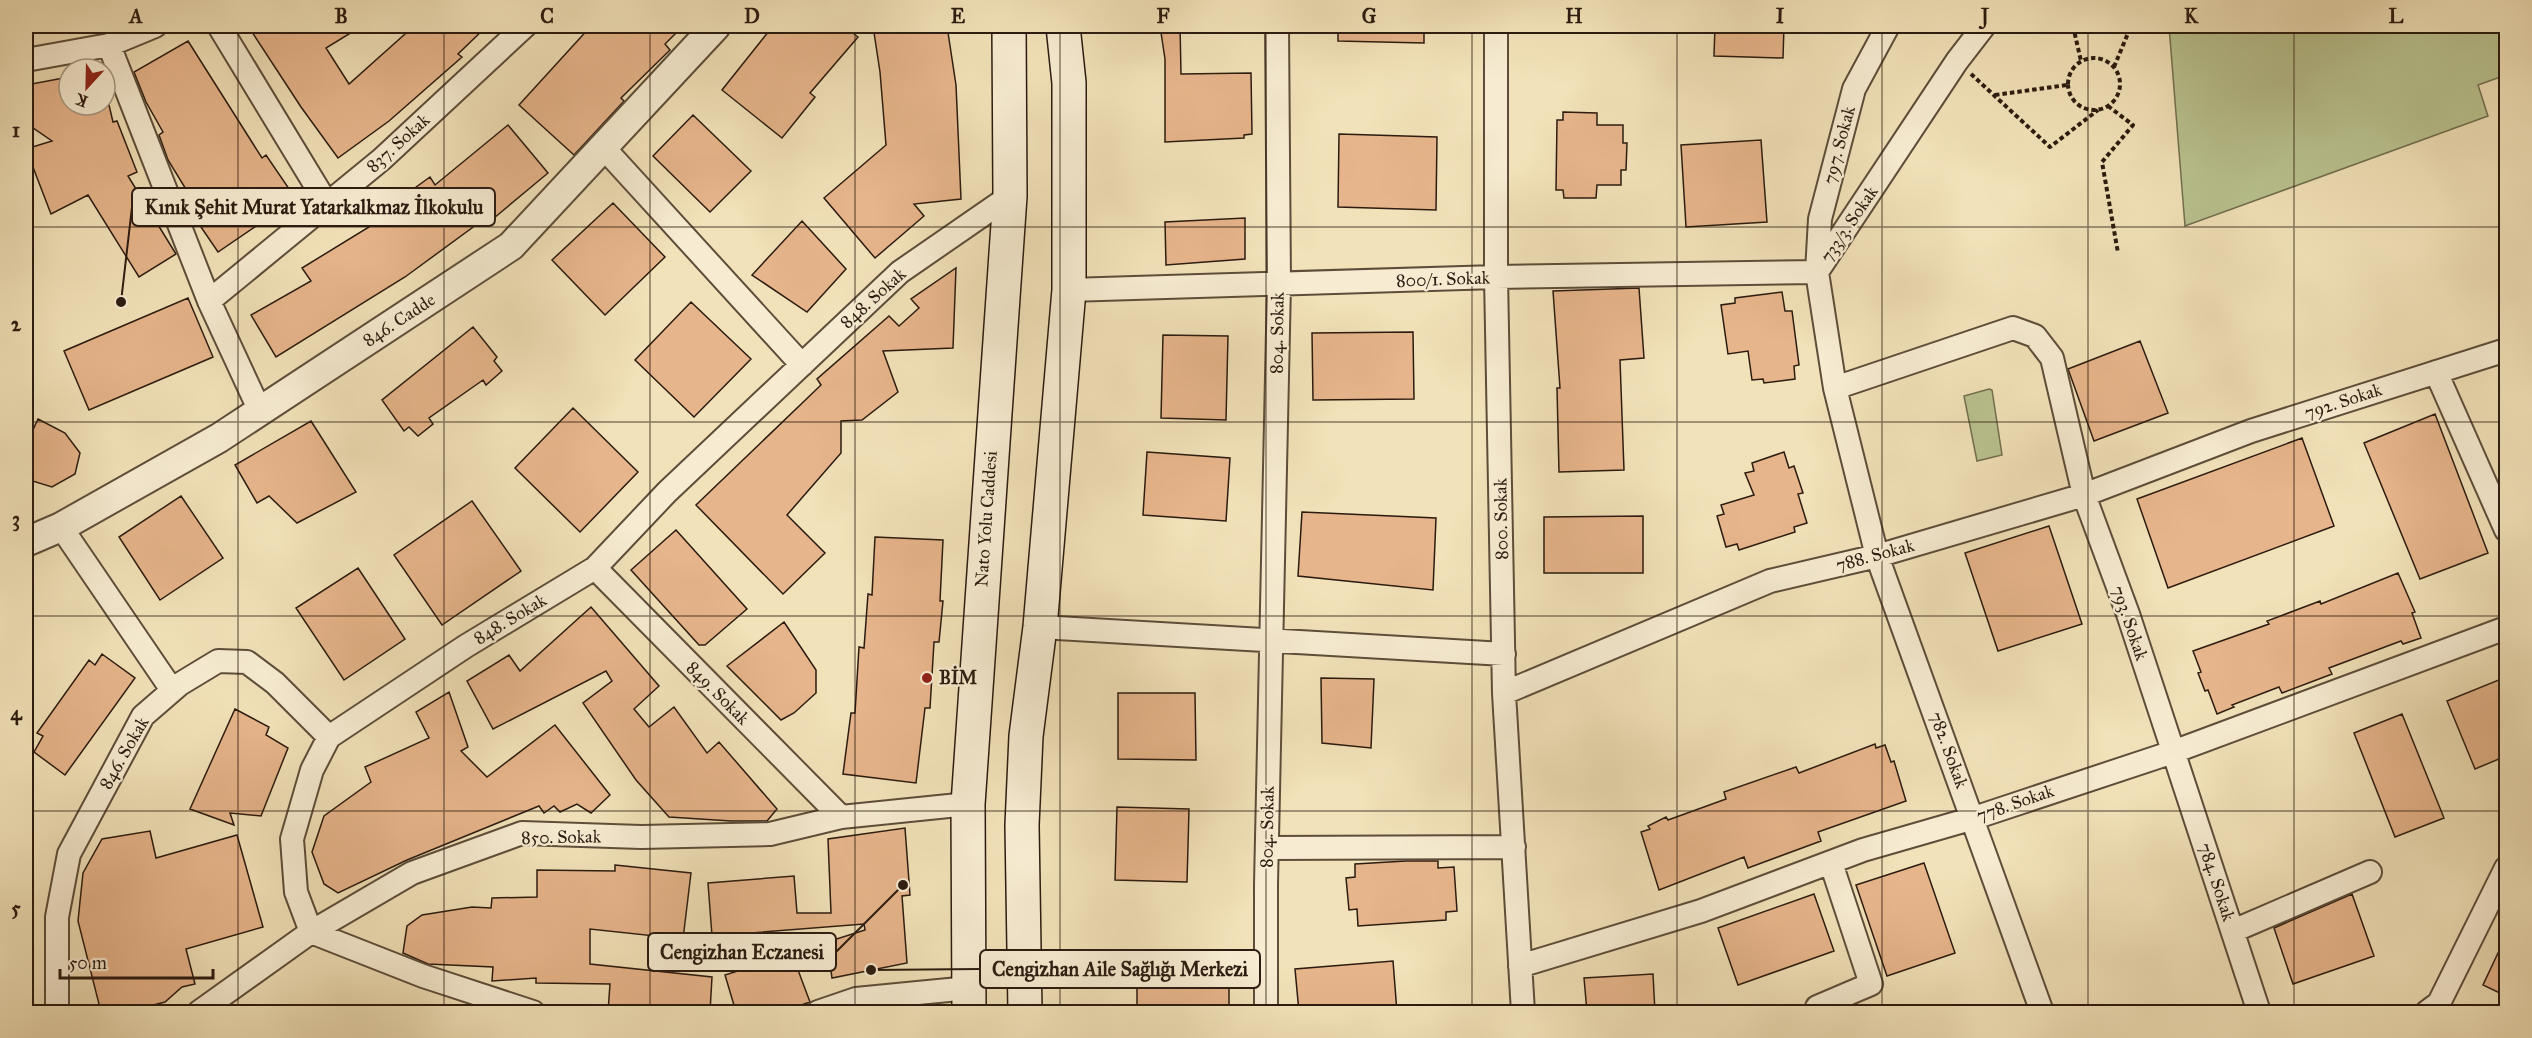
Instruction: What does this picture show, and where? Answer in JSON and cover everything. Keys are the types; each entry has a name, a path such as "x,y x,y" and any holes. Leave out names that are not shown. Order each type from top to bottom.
{"main road":[{"name":"Nato Yolu Caddesi","path":"969,1000 968,804 1010,196 1009,26"},
{"path":"1025,1012 1026,736 1040,627 1069,290 1069,82 1062,26"}],"street":[{"path":"26,60 108,45 155,26"},
{"path":"219,26 327,204"},
{"name":"837. Sokak","path":"209,301 382,159 525,26"},
{"name":"846. Cadde","path":"26,542 61,526 219,438 511,246 716,26"},
{"name":"804. Sokak","path":"1266,1012 1270,641 1279,284 1277,26"},
{"name":"800. Sokak","path":"1496,26 1496,277 1504,693 1523,1012"},
{"name":"797. Sokak","path":"1817,272 1820,219 1854,89 1888,26"},
{"name":"733/3. Sokak","path":"1877,556 1835,388 1817,272 1957,62 1984,26"},
{"path":"108,45 209,301 260,411"},
{"path":"603,147 802,364"},
{"name":"848. Sokak","path":"311,932 296,892 292,839 312,770 329,737 466,646 595,568 667,492 900,272 1010,196"},
{"name":"800/1. Sokak","path":"1069,290 1496,277 1817,272"},
{"name":"793. Sokak","path":"1835,388 2013,328 2028,332 2042,342 2052,358 2084,495 2128,614 2173,752"},
{"name":"792. Sokak","path":"2251,431 2506,350"},
{"path":"2436,372 2506,531"},
{"name":"788. Sokak","path":"1504,693 1770,580 1877,556 2084,495 2251,431"},
{"path":"61,526 172,690"},
{"name":"782. Sokak","path":"1877,556 1974,818 2042,1012"},
{"name":"849. Sokak","path":"595,568 841,817"},
{"path":"1040,627 1504,654"},
{"name":"778. Sokak","path":"1520,966 1701,911 1831,863 2173,752 2506,628"},
{"name":"846. Sokak","path":"57,1012 57,917 69,854 143,716 172,690 218,661 247,662 275,683 329,737"},
{"name":"784. Sokak","path":"2173,752 2259,1012"},
{"name":"850. Sokak","path":"199,1012 311,932 412,873 522,833 641,837 770,834 841,817 968,804"},
{"path":"1268,848 1514,847"},
{"path":"1817,1007 1871,984 1831,863"},
{"path":"2427,1012 2439,1003 2506,868"},
{"path":"2233,931 2370,872"},
{"path":"311,932 423,976 533,1012"},
{"path":"818,1012 856,999 969,1000"}],"path":[{"path":"2073,26 2081,61"},
{"path":"2114,67 2132,26"},
{"path":"1957,62 2050,147 2098,110 2115,100 2120,83 2114,67 2098,58 2081,61 2071,71 2067,85 2069,94 2080,107 2098,110"},
{"path":"1995,95 2067,85"},
{"path":"2108,106 2133,125 2102,162 2118,253"}],"green space":[{"path":"2169,26 2506,26 2506,75 2478,85 2488,116 2185,226"},
{"path":"1992,390 2002,455 1977,461 1964,396"}],"building":[{"path":"248,26 362,26 326,48 349,84 414,26 487,26 458,54 462,57 389,121 338,158 301,107"},
{"path":"591,26 683,26 665,44 670,50 621,98 624,101 574,155 519,105"},
{"path":"773,26 844,26 858,37 810,93 815,97 782,138 722,90"},
{"path":"873,26 947,26 956,85 961,199 914,204 924,216 875,258 824,198 886,145 880,72"},
{"path":"1160,26 1180,26 1181,74 1251,73 1252,134 1244,135 1244,138 1165,142 1165,59"},
{"path":"1338,26 1424,26 1424,43 1338,41"},
{"path":"1715,26 1784,26 1783,58 1714,56"},
{"path":"188,41 262,158 266,155 296,199 218,252 188,208 195,204 168,160 159,135 163,132 146,102 134,72"},
{"path":"57,79 57,117 112,117 113,122 117,121 137,172 128,176 176,254 139,277 88,195 51,214 26,149 52,141 26,123 26,85"},
{"path":"1563,112 1597,113 1597,125 1623,125 1623,143 1627,143 1626,170 1621,170 1621,185 1597,185 1596,198 1564,198 1563,190 1556,190 1557,120 1563,120"},
{"path":"693,115 751,171 710,212 653,156"},
{"path":"508,125 548,173 494,218 491,214 405,277 276,357 251,315 311,281 302,268 382,219 379,214 430,177 435,185"},
{"path":"1339,134 1437,137 1436,210 1338,207"},
{"path":"1761,140 1767,222 1686,227 1681,145"},
{"path":"613,203 665,257 605,315 552,260"},
{"path":"1245,218 1245,259 1166,265 1165,222"},
{"path":"802,221 846,269 807,312 752,275"},
{"path":"956,268 953,348 883,351 898,392 862,420 841,421 841,453 787,515 825,553 783,594 696,505 821,385 817,379 889,316 899,326 919,308 911,299"},
{"path":"1639,288 1644,358 1620,360 1624,470 1559,472 1557,388 1560,388 1553,291"},
{"path":"1782,292 1785,311 1792,311 1799,365 1794,366 1795,379 1764,383 1763,379 1752,380 1748,351 1728,354 1721,305 1735,303 1735,298"},
{"path":"188,298 213,357 89,410 64,351"},
{"path":"691,302 751,359 694,417 635,360"},
{"path":"473,327 497,357 494,361 502,371 486,385 483,380 429,418 433,424 418,436 409,427 404,431 382,400"},
{"path":"1413,332 1414,399 1313,400 1312,333"},
{"path":"1163,335 1228,336 1226,420 1161,418"},
{"path":"2140,341 2168,413 2094,441 2068,369"},
{"path":"573,408 638,472 580,532 515,468"},
{"path":"2435,414 2488,553 2420,579 2364,443"},
{"path":"38,419 65,433 80,453 75,474 52,487 26,479 26,445"},
{"path":"311,421 356,492 297,523 269,496 257,503 235,465"},
{"path":"2302,438 2334,526 2168,588 2137,499"},
{"path":"1147,452 1230,458 1226,521 1143,515"},
{"path":"1784,452 1789,468 1794,466 1803,493 1798,494 1807,523 1794,527 1795,532 1739,550 1737,544 1726,547 1717,516 1724,514 1721,505 1754,495 1745,473 1754,471 1752,463"},
{"path":"181,496 223,558 160,600 119,537"},
{"path":"472,501 521,571 442,625 394,555"},
{"path":"1302,512 1436,518 1433,590 1298,576"},
{"path":"1643,516 1643,573 1544,573 1544,517"},
{"path":"2049,526 2082,624 1998,651 1965,553"},
{"path":"676,530 747,609 705,645 699,645 631,570"},
{"path":"875,537 943,540 940,601 943,601 939,642 934,642 930,708 925,708 916,783 843,774 851,713 855,713 859,647 864,648 868,594 872,595"},
{"path":"358,568 405,639 344,680 296,608"},
{"path":"2398,573 2415,612 2412,613 2421,638 2403,644 2401,641 2329,668 2332,674 2282,693 2279,687 2232,705 2234,707 2217,714 2208,690 2205,691 2198,673 2201,672 2193,651"},
{"path":"591,607 659,686 634,709 649,727 674,707 707,753 719,742 777,809 767,821 669,817 636,780 583,703 612,681 606,671 493,729 467,681 509,655 520,671"},
{"path":"784,622 816,670 816,693 794,713 781,720 727,666"},
{"path":"102,654 135,678 65,775 34,752 43,736 37,733 89,660 95,665"},
{"path":"2506,677 2506,756 2475,769 2447,701"},
{"path":"1321,678 1374,679 1371,748 1322,743"},
{"path":"449,692 468,747 461,751 487,777 555,725 610,795 591,813 577,804 560,812 554,806 544,813 539,806 407,860 338,893 324,884 312,852 324,816 371,782 365,767 429,738 416,712"},
{"path":"1118,693 1195,693 1196,760 1118,759"},
{"path":"235,709 269,727 266,735 288,748 261,816 230,813 234,825 190,809"},
{"path":"2402,714 2444,818 2395,837 2354,733"},
{"path":"1875,744 1876,748 1885,745 1891,762 1894,761 1906,801 1818,832 1821,841 1748,868 1744,857 1659,890 1641,832 1650,829 1648,826 1666,817 1668,820 1726,799 1724,792 1796,767 1799,773"},
{"path":"1117,807 1189,809 1187,882 1115,880"},
{"path":"905,828 910,895 902,896 907,963 832,978 827,942 865,930 864,924 712,936 708,883 794,876 797,913 831,913 828,839"},
{"path":"150,831 156,858 237,835 263,927 186,949 195,984 182,987 165,1002 126,1012 101,1012 78,921 83,873 102,839"},
{"path":"1438,861 1438,868 1454,867 1457,911 1446,912 1446,920 1358,926 1357,909 1349,910 1346,878 1355,877 1355,864"},
{"path":"1924,863 1955,953 1887,976 1856,885"},
{"path":"615,865 691,873 683,939 590,929 590,964 712,977 710,1012 608,1012 610,984 536,983 536,978 492,981 493,967 428,964 403,953 407,926 422,915 472,907 491,908 492,898 537,897 537,870 615,871"},
{"path":"1814,894 1834,951 1738,985 1718,928"},
{"path":"2352,894 2374,956 2293,984 2274,928"},
{"path":"2506,936 2506,996 2483,985"},
{"path":"792,954 810,1002 781,1012 736,1012 725,975"},
{"path":"1393,961 1397,1012 1299,1012 1295,969"},
{"path":"1137,962 1229,962 1229,1012 1137,1012"},
{"path":"1653,974 1655,1012 1587,1012 1584,978"}],"place":[{"name":"Kınık Şehit Murat Yatarkalkmaz İlkokulu","path":"121,302"},
{"name":"BİM","path":"927,678"},
{"name":"Cengizhan Eczanesi","path":"903,885"},
{"name":"Cengizhan Aile Sağlığı Merkezi","path":"871,970"}]}
